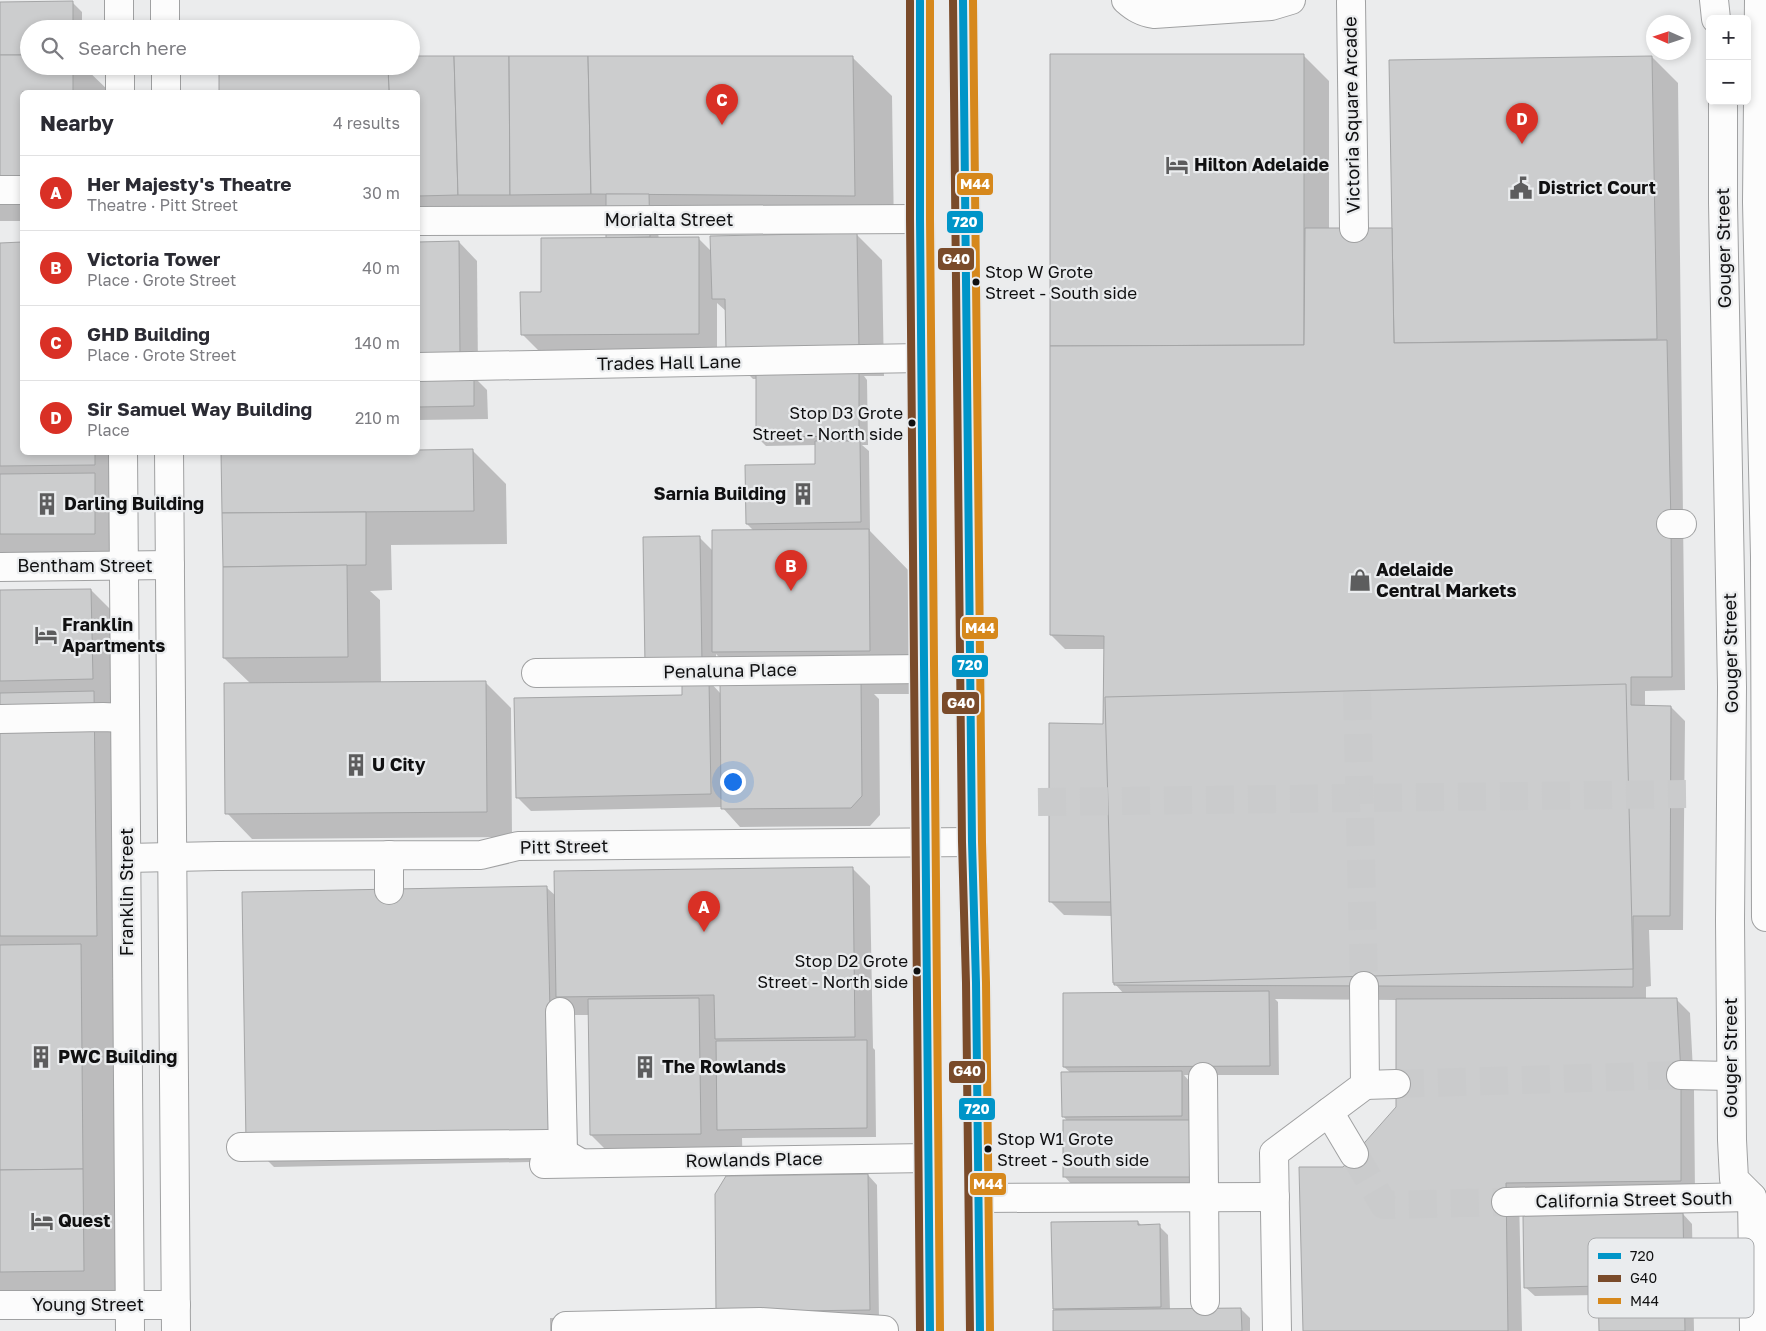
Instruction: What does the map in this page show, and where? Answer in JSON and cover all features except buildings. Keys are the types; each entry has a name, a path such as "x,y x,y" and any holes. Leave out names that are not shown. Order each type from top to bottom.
{"main road":[{"path":"920,0 921,358 930,1331"},
{"path":"963,0 972,842 980,1331"}],"street":[{"path":"119,0 119,20"},
{"path":"165,0 165,20"},
{"path":"1126,0 1135,8 1154,14 1271,6 1291,0"},
{"path":"1714,0 1716,15"},
{"name":"Gouger Street","path":"1759,0 1765,557 1766,917"},
{"name":"Victoria Square Arcade","path":"1351,2 1354,228"},
{"path":"120,75 120,90"},
{"path":"166,75 166,90"},
{"name":"Gouger Street","path":"1722,105 1732,687 1730,921 1734,1179 1759,1191"},
{"path":"0,190 20,190"},
{"path":"1723,202 1761,202"},
{"name":"Morialta Street","path":"420,221 920,219"},
{"name":"Trades Hall Lane","path":"420,367 921,358"},
{"name":"Franklin Street","path":"123,455 130,1318"},
{"path":"169,455 176,1318"},
{"name":"Bentham Street","path":"0,567 170,565"},
{"name":"Penaluna Place","path":"536,673 924,669"},
{"path":"0,719 125,718"},
{"name":"Pitt Street","path":"127,858 172,856 481,855 518,846 926,844 972,842"},
{"path":"389,855 389,890"},
{"path":"1364,986 1365,1085"},
{"path":"560,1012 562,1160"},
{"path":"1681,1075 1731,1076"},
{"path":"1203,1077 1205,1302"},
{"path":"1276,1331 1274,1153 1365,1085 1396,1084"},
{"path":"1329,1112 1354,1154"},
{"path":"241,1147 548,1144 562,1160"},
{"name":"Rowlands Place","path":"562,1160 928,1158"},
{"path":"1754,1331 1759,1191"},
{"name":"California Street South","path":"1511,1202 1708,1197 1759,1191"},
{"path":"979,1198 1043,1196 1275,1197"},
{"name":"Young Street","path":"0,1305 130,1318 176,1318"},
{"path":"566,1331 566,1326 760,1322 884,1330"}],"tunnel":[{"path":"1357,692 1364,986"},
{"path":"1038,802 1686,794"},
{"path":"1396,1084 1681,1075"},
{"path":"1354,1154 1384,1205 1506,1202"}],"transit line":[{"name":"G40","path":"953,0 962,842 966,983 970,1331"},
{"name":"720","path":"963,0 972,842 976,983 980,1331"},
{"name":"M44","path":"973,0 982,842 986,983 990,1331"},
{"name":"G40","path":"910,1 910,219 920,1331"},
{"name":"720","path":"920,1 920,219 930,1331"},
{"name":"M44","path":"930,1 930,219 940,1331"}],"place":[{"name":"GHD Building","path":"722,125"},
{"name":"Sir Samuel Way Building","path":"1522,144"},
{"name":"Hilton Adelaide","path":"1177,165"},
{"name":"District Court","path":"1521,188"},
{"name":"Stop W Grote Street - South side","path":"976,282"},
{"name":"Stop D3 Grote Street - North side","path":"912,423"},
{"name":"Sarnia Building","path":"803,494"},
{"name":"Darling Building","path":"47,504"},
{"name":"Adelaide Central Markets","path":"1360,580"},
{"name":"Victoria Tower","path":"791,591"},
{"name":"Franklin Apartments","path":"46,635"},
{"name":"U City","path":"356,765"},
{"name":"Her Majesty's Theatre","path":"704,932"},
{"name":"Stop D2 Grote Street - North side","path":"917,971"},
{"name":"PWC Building","path":"41,1057"},
{"name":"The Rowlands","path":"645,1067"},
{"name":"Stop W1 Grote Street - South side","path":"988,1149"},
{"name":"Quest","path":"42,1221"}]}
